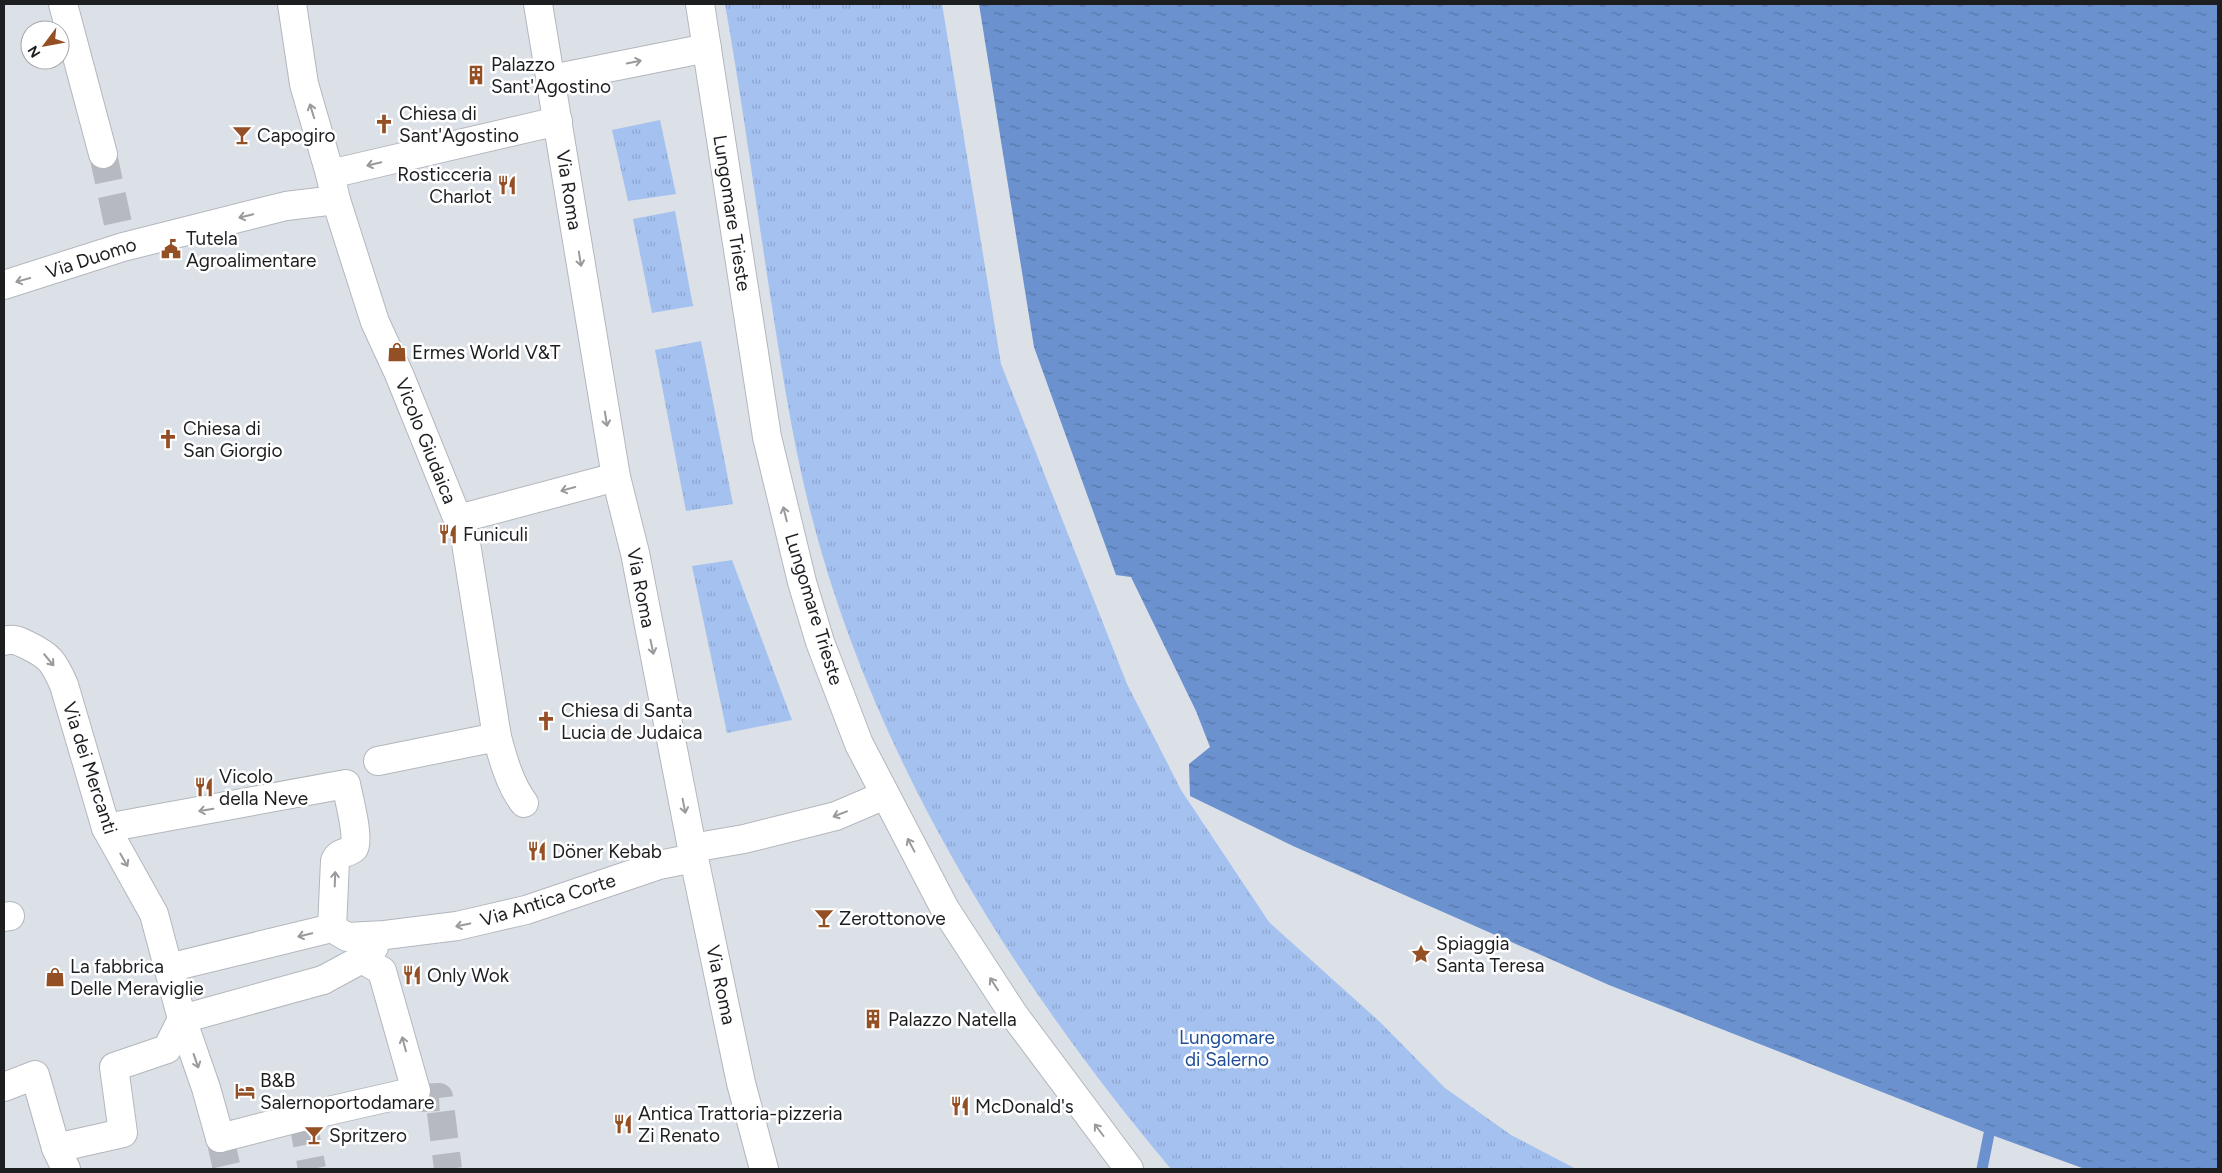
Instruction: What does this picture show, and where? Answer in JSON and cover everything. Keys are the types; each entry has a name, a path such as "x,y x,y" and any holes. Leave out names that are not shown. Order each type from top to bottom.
{"street":[{"path":"63,4 104,154"},
{"name":"Vicolo Giudaica","path":"292,4 304,84 333,187 375,322 399,374 465,537 498,737 503,759 524,803"},
{"name":"Via Roma","path":"538,4 552,79 616,477 635,553 693,853 742,1083 764,1169"},
{"name":"Lungomare Trieste","path":"700,4 769,446 802,582 820,642 859,744 945,909 1014,1015 1129,1169"},
{"path":"552,79 707,48"},
{"name":"Via Duomo","path":"4,284 123,246 286,206 333,187 558,121"},
{"path":"458,519 616,477"},
{"name":"Via dei Mercanti","path":"5,635 43,652 56,669 64,685 106,828 154,914 182,1019 206,1088 220,1138 416,1091 382,971 362,959"},
{"path":"378,760 498,737"},
{"path":"106,828 346,784 356,836 352,849 339,854 335,861 332,928 168,968"},
{"name":"Via Antica Corte","path":"332,928 347,937 385,935 457,926 526,910 693,853 836,816 884,795"},
{"path":"4,1087 35,1075 61,1158 123,1133 114,1067 167,1049 182,1019 323,980 362,959 385,935"}],"green space":[{"name":"Lungomare di Salerno","path":"725,4 942,4 1001,364 1127,684 1181,790 1269,922 1380,1022 1445,1088 1511,1135 1576,1169 1171,1169 1111,1095 1054,1018 1001,938 951,856 907,771 868,684 834,594 808,502 791,424"},
{"path":"660,120 676,194 628,201 612,130"},
{"path":"675,211 693,306 652,313 633,219"},
{"path":"701,341 733,504 686,511 655,350"},
{"path":"732,560 792,720 727,733 692,566"}],"water":[{"path":"979,4 2218,4 2218,1169 2085,1169 1989,1134 1609,985 1293,846 1190,796 1189,764 1210,747 1196,711 1131,577 1116,575 1034,347"}],"waterway":[{"path":"1982,1169 1989,1134"}],"tunnel":[{"path":"103,154 123,247"},
{"path":"416,1091 420,1098 439,1097 448,1169"},
{"path":"302,1117 312,1169"},
{"path":"220,1138 227,1169"}],"place":[{"name":"Palazzo Sant'Agostino","path":"476,75"},
{"name":"Chiesa di Sant'Agostino","path":"384,124"},
{"name":"Capogiro","path":"242,135"},
{"name":"Rosticceria Charlot","path":"507,185"},
{"name":"Tutela Agroalimentare","path":"171,249"},
{"name":"Ermes World V&T","path":"397,352"},
{"name":"Chiesa di San Giorgio","path":"168,439"},
{"name":"Funiculi","path":"448,534"},
{"name":"Chiesa di Santa Lucia de Judaica","path":"546,721"},
{"name":"Vicolo della Neve","path":"204,787"},
{"name":"Döner Kebab","path":"537,851"},
{"name":"Zerottonove","path":"824,918"},
{"name":"Spiaggia Santa Teresa","path":"1421,954"},
{"name":"Only Wok","path":"412,975"},
{"name":"La fabbrica Delle Meraviglie","path":"55,977"},
{"name":"Palazzo Natella","path":"873,1019"},
{"name":"B&B Salernoportodamare","path":"245,1091"},
{"name":"McDonald's","path":"960,1106"},
{"name":"Antica Trattoria-pizzeria Zi Renato","path":"623,1124"},
{"name":"Spritzero","path":"314,1135"}]}
